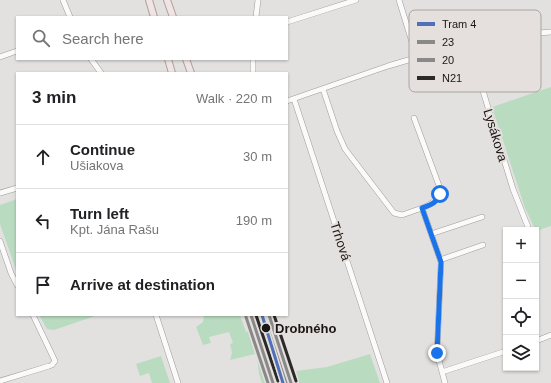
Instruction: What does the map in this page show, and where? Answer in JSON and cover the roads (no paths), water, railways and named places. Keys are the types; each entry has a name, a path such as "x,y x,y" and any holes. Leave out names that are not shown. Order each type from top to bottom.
{"main road":[{"path":"149,0 154,16"},
{"path":"167,0 172,16"},
{"path":"168,60 172,72"},
{"path":"186,60 191,72"},
{"path":"251,316 273,383"},
{"path":"269,316 291,383"}],"street":[{"path":"63,0 70,16"},
{"path":"256,16 258,0"},
{"path":"288,22 356,0"},
{"path":"399,0 409,32"},
{"path":"541,33 551,32"},
{"path":"0,57 16,51"},
{"path":"92,60 100,72"},
{"path":"253,60 253,72"},
{"path":"288,101 409,61"},
{"path":"323,89 337,131 345,149 394,213 402,215 432,204 438,198 441,191 414,118"},
{"name":"Lysákova","path":"483,92 513,189 528,227"},
{"name":"Trhová","path":"294,99 386,383"},
{"path":"0,193 16,188"},
{"path":"422,208 440,260 437,353 445,383"},
{"path":"431,234 482,217"},
{"path":"0,241 16,283"},
{"path":"440,260 484,246"},
{"path":"0,381 52,365 55,361 32,316"},
{"path":"156,316 178,383"},
{"path":"539,340 551,335"},
{"path":"442,372 503,352"}],"tram line":[{"name":"4","path":"262,316 283,383"}],"place":[{"name":"Drobného","path":"266,328"}]}
